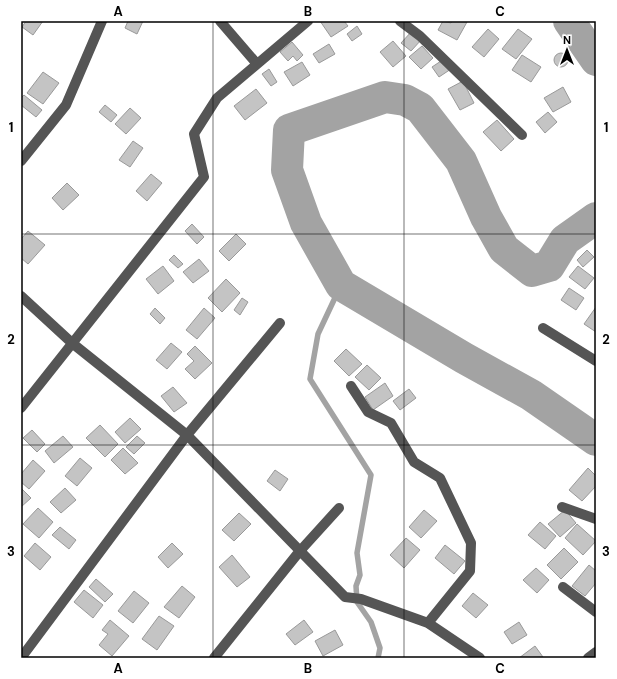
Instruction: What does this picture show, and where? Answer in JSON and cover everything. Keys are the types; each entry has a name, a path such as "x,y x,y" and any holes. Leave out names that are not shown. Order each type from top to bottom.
{"street":[{"path":"21,161 66,105 102,21"},
{"path":"220,21 257,64"},
{"path":"21,408 204,177 194,134 217,98 308,21"},
{"path":"400,21 420,36 522,135"},
{"path":"21,296 72,343 187,435 299,552 345,597 356,599 428,623 480,658"},
{"path":"21,658 187,435 280,324"},
{"path":"543,328 596,361"},
{"path":"351,386 368,412 391,423 414,462 440,478 471,543 470,571 428,623"},
{"path":"562,507 596,519"},
{"path":"214,658 299,552 339,508"},
{"path":"563,588 596,612"},
{"path":"588,658 596,652"}],"building":[{"path":"26,21 43,21 33,35 22,27"},
{"path":"128,21 143,21 137,34 125,28"},
{"path":"320,21 344,21 348,26 331,37"},
{"path":"443,21 451,23 452,21 467,22 457,40 438,30"},
{"path":"357,26 362,34 352,41 347,34"},
{"path":"488,29 499,39 484,57 472,47"},
{"path":"518,29 532,39 516,59 502,49"},
{"path":"412,31 422,39 411,51 401,43"},
{"path":"393,41 406,56 393,67 380,52"},
{"path":"292,42 303,55 297,61 293,56 288,61 280,52"},
{"path":"329,44 335,54 319,63 313,54"},
{"path":"422,46 433,58 421,69 409,57"},
{"path":"558,53 564,53 568,57 568,63 564,67 558,67 554,63 554,57"},
{"path":"522,55 541,67 531,82 512,70"},
{"path":"447,57 454,67 439,77 432,67"},
{"path":"302,62 310,75 293,86 284,72"},
{"path":"269,69 277,82 271,86 262,74"},
{"path":"43,72 59,83 43,104 27,93"},
{"path":"463,81 474,103 460,110 448,89"},
{"path":"563,87 571,102 553,112 544,98"},
{"path":"256,89 267,103 245,120 234,106"},
{"path":"24,95 42,110 36,117 21,105 21,98"},
{"path":"105,105 117,115 111,122 99,112"},
{"path":"130,108 141,118 126,134 115,124"},
{"path":"548,112 557,122 545,133 536,122"},
{"path":"497,120 514,139 501,151 483,132"},
{"path":"133,141 143,148 130,167 119,160"},
{"path":"151,174 162,183 147,201 136,191"},
{"path":"67,183 79,195 63,210 52,198"},
{"path":"192,224 204,237 197,244 185,231"},
{"path":"28,231 45,245 28,264 21,258 21,239"},
{"path":"236,234 246,244 229,261 219,251"},
{"path":"587,250 594,257 583,267 577,260"},
{"path":"174,255 183,264 178,268 169,260"},
{"path":"199,259 209,271 193,283 183,272"},
{"path":"163,266 174,281 158,294 146,279"},
{"path":"578,266 594,278 585,289 569,277"},
{"path":"226,279 240,293 222,312 208,298"},
{"path":"569,288 584,298 576,310 561,300"},
{"path":"242,298 248,302 240,315 234,310"},
{"path":"596,307 596,332 584,324"},
{"path":"155,308 165,318 160,324 150,314"},
{"path":"204,308 215,318 197,339 186,330"},
{"path":"171,343 182,352 167,369 156,360"},
{"path":"195,346 212,363 195,379 185,369 194,361 187,354"},
{"path":"346,349 362,364 349,376 334,361"},
{"path":"367,365 381,378 369,390 355,377"},
{"path":"385,383 393,396 373,410 365,397"},
{"path":"173,387 187,403 174,412 161,396"},
{"path":"409,389 416,398 400,410 393,401"},
{"path":"130,418 141,429 125,443 115,432"},
{"path":"100,425 118,444 105,457 86,438"},
{"path":"32,430 45,444 37,452 23,438"},
{"path":"63,436 73,447 54,463 45,451"},
{"path":"137,436 145,443 134,454 126,447"},
{"path":"123,448 138,463 125,474 111,460"},
{"path":"80,458 92,468 77,486 65,476"},
{"path":"33,460 45,471 29,489 21,482 21,474"},
{"path":"588,468 596,476 596,486 582,501 569,490"},
{"path":"275,470 288,479 280,491 267,481"},
{"path":"21,488 31,498 21,507"},
{"path":"65,488 76,500 61,513 50,502"},
{"path":"38,508 53,522 39,538 23,524"},
{"path":"424,510 437,521 421,538 409,527"},
{"path":"565,510 576,523 560,537 548,524"},
{"path":"239,513 251,524 234,541 222,530"},
{"path":"540,522 556,536 545,549 528,535"},
{"path":"577,524 596,541 583,555 565,538"},
{"path":"60,527 76,540 69,549 52,535"},
{"path":"406,538 420,550 404,568 390,555"},
{"path":"35,543 51,557 40,570 24,556"},
{"path":"172,543 183,554 168,568 158,557"},
{"path":"445,545 465,561 454,574 435,558"},
{"path":"564,548 578,562 561,579 547,565"},
{"path":"232,555 250,577 237,587 219,567"},
{"path":"589,565 596,571 596,583 585,596 572,586"},
{"path":"536,568 549,580 537,593 523,580"},
{"path":"96,579 113,594 105,602 89,587"},
{"path":"182,586 195,597 179,618 164,607"},
{"path":"84,590 103,605 93,618 74,602"},
{"path":"134,591 149,603 133,623 118,611"},
{"path":"473,593 488,605 476,618 462,606"},
{"path":"159,616 174,626 157,650 142,639"},
{"path":"110,620 129,636 112,656 99,645 108,634 102,630"},
{"path":"304,620 313,632 295,645 286,634"},
{"path":"519,622 527,635 512,644 504,632"},
{"path":"335,630 343,645 323,656 315,641"},
{"path":"535,646 543,657 519,658"}],"waterway":[{"path":"569,21 596,60"},
{"path":"596,218 565,240 549,266 532,271 504,249 486,217 461,161 420,108 405,100 385,97 289,130 287,170 306,223 341,285 464,358 531,395 596,440"},
{"path":"341,285 318,334 310,379 371,475 357,553 360,575 356,586 357,602 371,622 380,648 378,658"}]}
